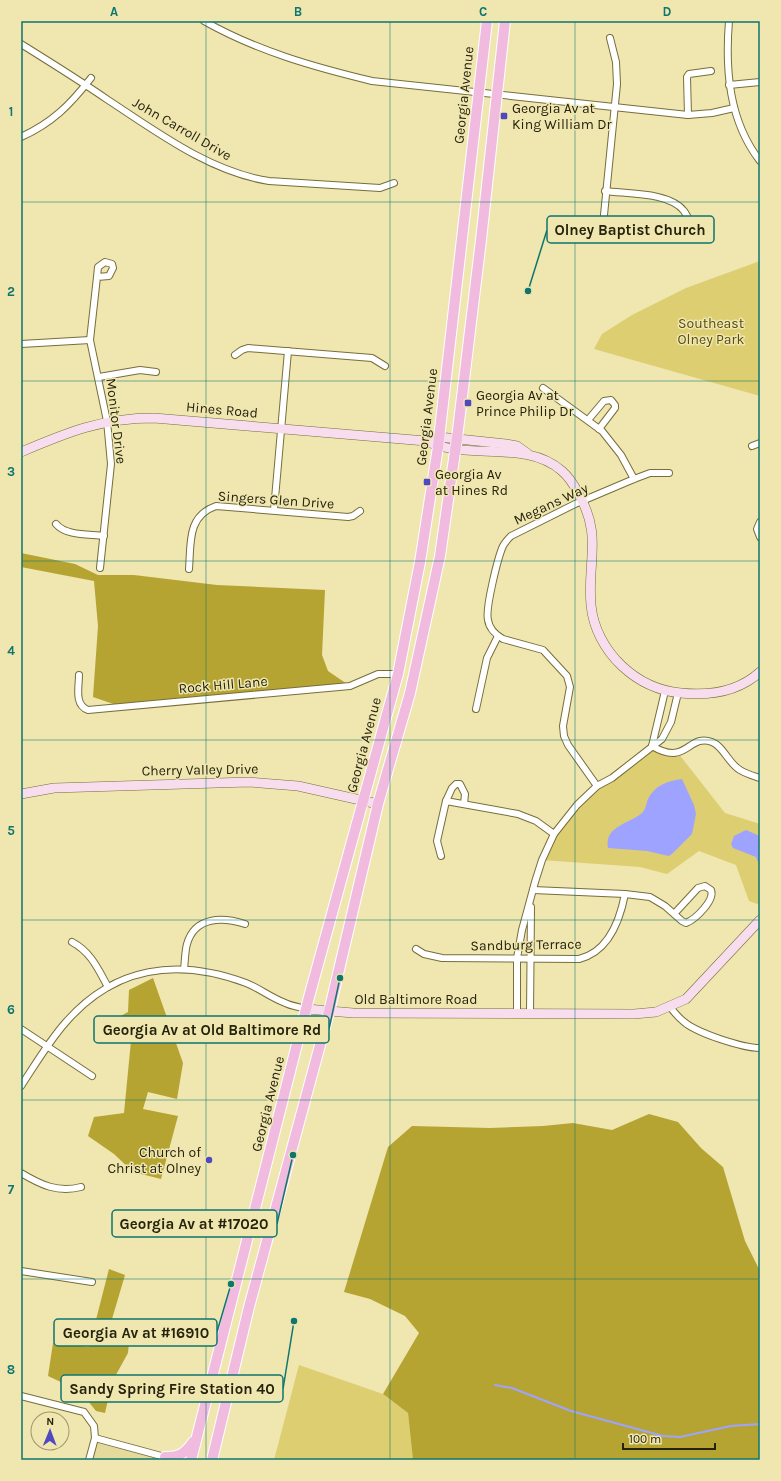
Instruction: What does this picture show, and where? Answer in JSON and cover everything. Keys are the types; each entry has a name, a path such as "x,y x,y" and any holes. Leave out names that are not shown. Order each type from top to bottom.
{"main road":[{"name":"Georgia Avenue","path":"191,1460 307,1009 398,674 420,562 438,442 487,21"},
{"name":"Georgia Avenue","path":"212,1460 249,1307 329,1012 378,804 410,693 440,556 456,449 505,21"},
{"path":"167,1459 180,1456 188,1450 196,1437"}],"street":[{"path":"204,21 258,47 330,71 372,81 688,115 712,113 734,108"},
{"path":"729,21 727,62 729,85 734,108 745,139 760,161"},
{"path":"602,225 614,108 616,73 610,38"},
{"name":"John Carroll Drive","path":"21,44 150,127 190,151 234,172 253,179 380,188 394,183"},
{"path":"688,115 687,77 689,74 711,71"},
{"path":"21,138 41,128 62,113 91,78"},
{"path":"729,85 760,82"},
{"path":"605,191 659,197 670,200 684,211 695,230"},
{"name":"Monitor Drive","path":"97,277 90,340 99,377 107,421 111,464 100,568"},
{"path":"21,344 90,340"},
{"path":"235,355 248,348 288,350 372,358 385,366"},
{"path":"274,510 288,350"},
{"path":"99,377 140,370 156,372"},
{"path":"543,388 599,429 621,455 634,479"},
{"path":"588,420 604,401 611,400 614,402 615,405 613,412 599,429"},
{"name":"Hines Road","path":"21,452 88,425 129,418 154,418 438,442"},
{"path":"438,442 457,438 517,446 527,453 547,461 562,471 574,484 584,501 593,532 591,605 600,636 615,660 628,672 643,682 665,691 708,694 730,690 751,680 760,672"},
{"path":"438,442 456,449 527,453"},
{"path":"752,446 760,443"},
{"name":"Megans Way","path":"498,636 489,625 487,613 500,554 504,544 511,536 634,479 650,473 668,473"},
{"name":"Singers Glen Drive","path":"189,569 193,526 199,515 216,506 348,517 353,516 360,511"},
{"path":"760,522 757,529 760,537"},
{"path":"56,524 60,529 66,532 104,536"},
{"path":"476,709 487,658 498,636 543,650 567,676 570,687 563,726 564,736 568,745 598,786"},
{"name":"Rock Hill Lane","path":"79,675 79,704 82,708 88,710 350,686 378,674 398,674"},
{"path":"652,746 665,691"},
{"path":"517,1013 517,958 533,890 542,860 554,834 577,805 598,786 612,778 662,739 666,732 678,693"},
{"path":"652,746 670,754 678,753 704,740 714,742 739,770 760,778"},
{"name":"Cherry Valley Drive","path":"21,794 54,788 249,782 282,783 378,804"},
{"path":"441,856 437,841 446,801 452,788 456,784 460,784 465,794 464,804"},
{"path":"446,801 518,814 536,821 554,834"},
{"path":"533,890 625,894 650,897 665,906 674,914 684,922 689,921 710,900 712,895 711,890 705,886 698,888 674,914"},
{"name":"Sandburg Terrace","path":"416,950 424,954 442,958 579,958 594,954 605,942 617,924 625,894"},
{"path":"530,902 530,1013"},
{"path":"184,969 187,943 197,927 207,921 218,919 231,920 245,924"},
{"name":"Old Baltimore Road","path":"21,1086 65,1022 84,1004 108,987 130,976 150,970 184,969 246,983 284,1003 307,1009 329,1012 634,1014 656,1012 686,999 760,920"},
{"path":"72,942 81,947 91,957 108,987"},
{"path":"670,1007 683,1022 694,1028 732,1043 760,1048"},
{"path":"21,1029 92,1076"},
{"path":"21,1173 32,1180 55,1189 71,1189 81,1187"},
{"path":"21,1271 92,1282"},
{"path":"21,1396 84,1412 94,1426 95,1438 89,1460"},
{"path":"95,1438 167,1459"}],"shaded area":[{"path":"21,553 75,564 98,575 134,575 217,585 325,590 322,655 328,671 350,686 122,707 93,697 98,626 94,581 21,567"},
{"path":"153,978 183,1063 177,1099 148,1092 143,1109 178,1116 161,1179 133,1172 114,1154 88,1136 94,1117 124,1113 131,1041 105,1043 102,1026 128,1012 129,990"},
{"path":"649,1114 678,1122 701,1148 723,1167 745,1241 760,1271 760,1460 413,1460 408,1413 383,1394 419,1333 405,1316 370,1299 344,1292 388,1147 412,1126 490,1128 573,1123 612,1130"},
{"path":"109,1269 125,1275 107,1336 129,1342 128,1353 112,1382 105,1413 96,1411 80,1391 48,1376 53,1343 89,1347"},
{"path":"95,1438 176,1460 89,1460"}],"green space":[{"name":"Southeast Olney Park","path":"760,261 760,396 594,349 602,334 632,315 686,288"},
{"path":"652,746 678,753 725,813 760,824 760,905 749,901 736,865 699,851 667,874 640,867 542,860 554,834 577,805"},
{"path":"299,1365 383,1394 408,1413 413,1460 274,1460"}],"water":[{"path":"682,779 694,805 696,814 692,834 673,853 669,856 647,851 608,848 610,835 619,826 642,813 654,790 662,784"},
{"path":"746,830 760,836 760,867 756,857 733,848 731,844 734,836"}],"waterway":[{"path":"495,1385 512,1388 571,1411 663,1436 680,1437 731,1426 760,1424"}],"place":[{"name":"Georgia Av at King William Dr","path":"504,116"},
{"name":"Olney Baptist Church","path":"528,291"},
{"name":"Georgia Av at Prince Philip Dr","path":"468,403"},
{"name":"Georgia Av at Hines Rd","path":"427,482"},
{"name":"Georgia Av at Old Baltimore Rd","path":"340,978"},
{"name":"Georgia Av at #17020","path":"293,1155"},
{"name":"Church of Christ at Olney","path":"209,1160"},
{"name":"Georgia Av at #16910","path":"231,1284"},
{"name":"Sandy Spring Fire Station 40","path":"294,1321"}]}
